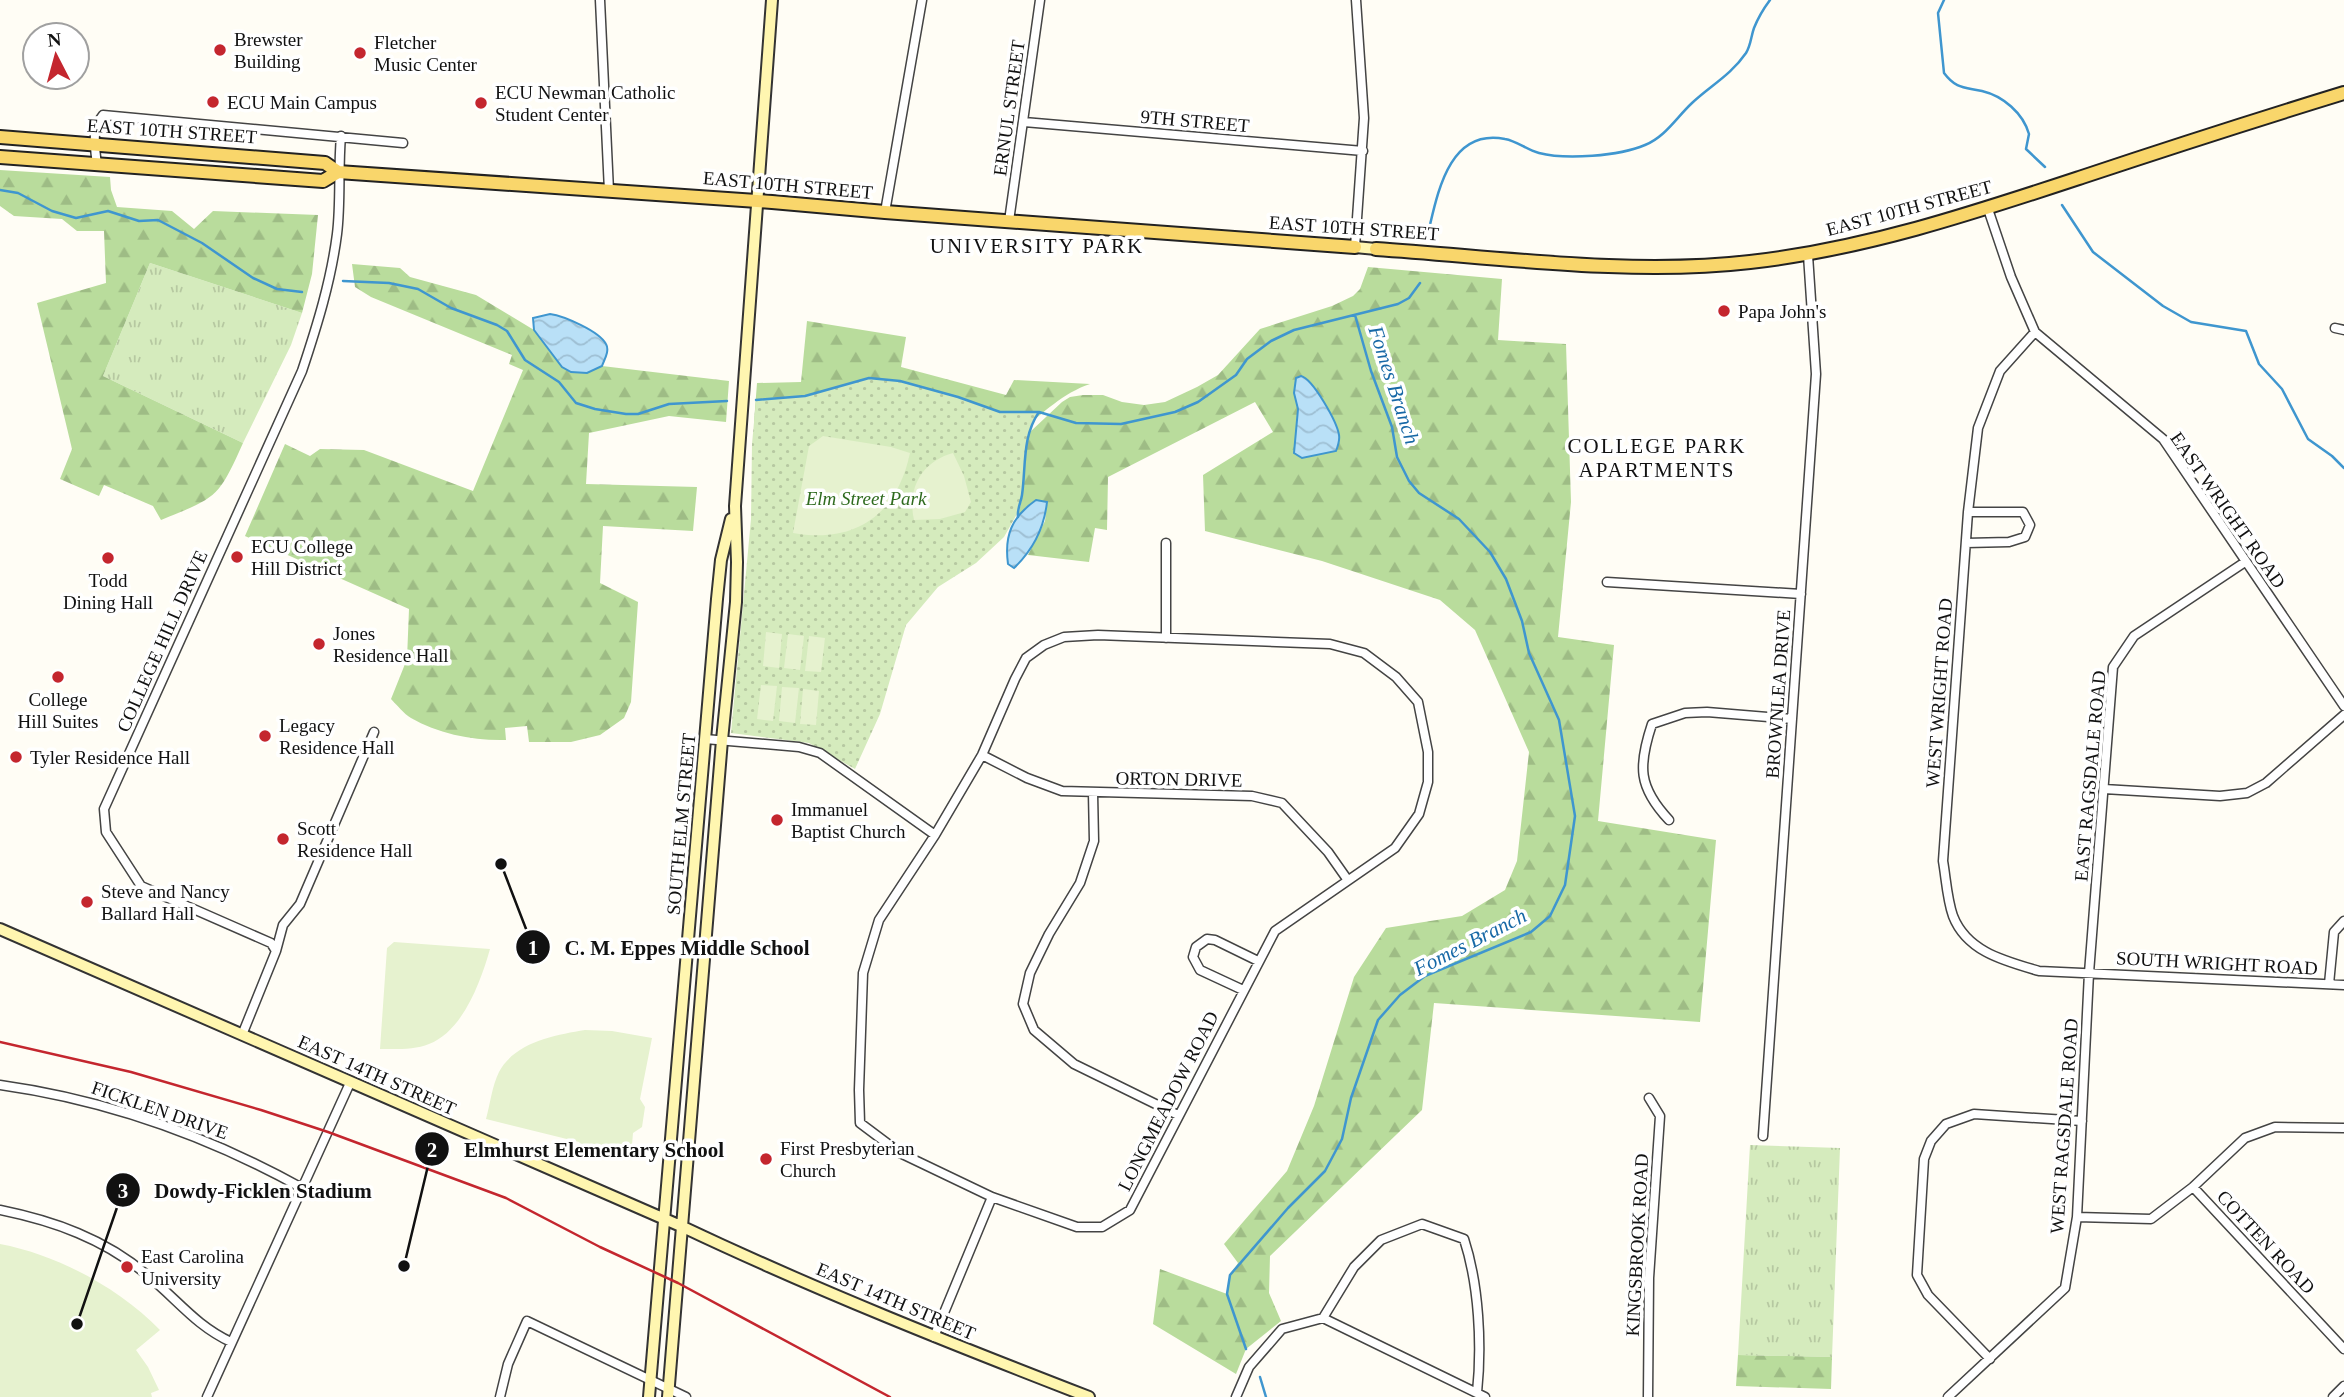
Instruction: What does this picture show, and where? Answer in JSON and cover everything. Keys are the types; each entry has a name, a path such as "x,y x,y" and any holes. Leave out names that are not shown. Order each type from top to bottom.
{"main road":[{"name":"EAST 10TH STREET","path":"1376,249 1597,265 1668,266 1748,263 1808,254 1865,242 1988,209 2344,93"},
{"name":"EAST 10TH STREET","path":"0,138 325,163 338,172 1355,247"},
{"name":"EAST 10TH STREET","path":"0,157 323,181 338,172"}],"street":[{"path":"600,0 609,191"},
{"name":"SOUTH ELM STREET","path":"668,1393 701,983 736,602 735,506 772,0"},
{"path":"885,212 922,0"},
{"name":"ERNUL STREET","path":"1009,221 1040,0"},
{"path":"1355,247 1364,118 1356,0"},
{"path":"97,165 96,127 103,115 403,143"},
{"name":"9TH STREET","path":"1024,122 1363,151"},
{"name":"COLLEGE HILL DRIVE","path":"276,951 271,943 141,886 130,873 106,832 104,809 302,371 330,275 339,210 341,136"},
{"name":"EAST WRIGHT ROAD","path":"1988,209 2011,277 2035,332 2163,439 2344,706"},
{"name":"EAST 10TH STREET","path":"1355,247 1376,249"},
{"name":"BROWNLEA DRIVE","path":"1763,1136 1816,374 1808,254"},
{"name":"WEST WRIGHT ROAD","path":"2035,332 2000,371 1978,428 1968,512 1943,861 1953,916 1970,942 1997,959 2039,971 2089,973"},
{"name":"SOUTH ELM STREET","path":"649,1397 717,600 721,560 735,506"},
{"path":"1966,544 2009,542 2025,537 2029,526 2023,512 1968,512"},
{"path":"1166,542 1166,638"},
{"path":"721,560 737,562"},
{"name":"EAST RAGSDALE ROAD","path":"2089,973 2113,667 2134,636 2245,562"},
{"path":"1608,582 1801,594"},
{"path":"717,600 736,602"},
{"name":"LONGMEADOW ROAD","path":"1098,635 1166,638 1330,645 1364,653 1396,677 1418,702 1428,752 1428,782 1419,814 1395,848 1275,931 1130,1210 1102,1227 1077,1227 992,1198 900,1153 860,1123 863,973 879,920 935,835 982,755 1014,679 1027,658 1044,645 1064,637 1098,635"},
{"path":"1669,820 1653,803 1643,777 1644,748 1652,724 1685,713 1707,712 1792,719"},
{"path":"2104,789 2220,796 2247,793 2266,783 2344,715"},
{"path":"242,1035 284,925 300,904 374,732"},
{"path":"705,739 799,747 820,753 935,835"},
{"name":"ORTON DRIVE","path":"982,755 1027,778 1062,791 1252,796 1282,803 1328,852 1347,879"},
{"path":"1093,793 1094,842 1080,883 1049,934 1030,973 1023,1004 1034,1030 1073,1064 1178,1115"},
{"path":"698,829 715,831"},
{"path":"2329,984 2334,932 2344,921"},
{"name":"EAST 14TH STREET","path":"0,929 753,1260 934,1337 1088,1397"},
{"path":"1243,990 1200,970 1193,957 1196,947 1207,939 1215,940 1258,961"},
{"name":"SOUTH WRIGHT ROAD","path":"2089,973 2344,985"},
{"name":"WEST RAGSDALE ROAD","path":"1948,1397 2065,1288 2077,1217 2089,973"},
{"path":"685,982 701,983"},
{"path":"206,1397 350,1083"},
{"name":"FICKLEN DRIVE","path":"0,1085 80,1100 164,1125 247,1158 302,1188"},
{"name":"KINGSBROOK ROAD","path":"1647,1397 1649,1278 1660,1116 1648,1098"},
{"path":"674,1100 693,1101"},
{"path":"1990,1359 1928,1295 1917,1275 1924,1159 1931,1141 1946,1124 1974,1114 2082,1121"},
{"path":"2077,1217 2151,1219 2193,1187 2245,1138 2275,1127 2344,1128"},
{"name":"COTTEN ROAD","path":"2193,1187 2344,1349"},
{"path":"934,1337 992,1198"},
{"path":"0,1210 69,1229 109,1248 150,1277 199,1324 231,1342"},
{"path":"1236,1397 1250,1367 1282,1329 1323,1318 1481,1395 1473,1267 1464,1239 1422,1224 1381,1240 1354,1267 1323,1318"},
{"path":"500,1397 508,1364 527,1321 650,1380 668,1393 686,1397"},
{"path":"2333,1397 2344,1386"}],"green space":[{"path":"0,170 110,177 117,207 172,211 194,229 213,211 318,215 312,274 302,313 150,263 103,376 243,443 221,486 205,500 161,520 153,506 104,485 99,496 60,479 72,449 37,303 106,283 104,231 77,231 62,219 14,216 0,206"},
{"path":"150,263 302,313 291,345 243,443 103,376"},
{"path":"352,264 400,268 410,277 476,295 534,330 562,367 587,373 602,366 729,381 726,422 669,416 589,433 586,484 697,487 693,531 603,526 600,583 638,602 631,702 624,718 600,735 571,742 529,742 527,726 505,728 506,740 482,739 445,732 411,718 391,699 407,659 409,609 245,536 285,444 310,456 320,449 364,450 473,491 523,370 509,364 512,355 371,297 355,287"},
{"path":"1368,267 1502,279 1498,340 1566,344 1571,502 1558,637 1614,645 1598,821 1716,840 1700,1022 1434,1003 1422,1110 1270,1256 1269,1293 1281,1321 1246,1349 1236,1374 1153,1324 1160,1269 1227,1294 1230,1275 1238,1263 1224,1244 1287,1171 1314,1106 1354,977 1386,928 1462,916 1505,890 1517,861 1529,752 1475,630 1440,600 1322,561 1205,531 1203,475 1273,432 1255,402 1108,477 1107,530 1095,528 1089,562 1028,555 1045,521 1047,503 1026,507 1018,517 1026,446 1030,432 1070,397 1103,395 1122,402 1144,405 1165,402 1197,387 1218,375 1260,329 1332,306 1353,296 1360,289"},
{"path":"807,321 906,337 901,367 1006,395 1014,380 1090,384 1062,398 1021,431 754,422 757,383 801,382"},
{"name":"Elm Street Park","path":"869,378 900,381 1000,412 1039,412 1032,422 1026,446 1022,498 1017,514 1004,537 976,563 938,587 906,625 880,714 855,769 809,743 731,733 751,519 752,444 756,400 805,396"},
{"path":"823,436 891,447 910,453 904,475 884,508 854,529 836,534 793,533 809,446"},
{"path":"953,453 964,476 971,502 965,512 940,519 914,520 913,498 919,478 932,463"},
{"path":"766,632 782,634 779,668 763,666"},
{"path":"788,634 804,636 800,670 784,668"},
{"path":"809,636 825,638 821,672 805,671"},
{"path":"761,685 777,686 773,721 757,719"},
{"path":"782,687 799,688 795,723 779,721"},
{"path":"803,689 819,691 816,725 800,724"},
{"path":"394,942 490,949 476,990 461,1017 441,1037 424,1046 380,1049 387,948"},
{"path":"585,1030 612,1031 652,1038 640,1099 645,1107 642,1127 633,1133 632,1145 622,1151 610,1148 603,1153 587,1150 579,1142 486,1119 499,1072 515,1053 561,1034"},
{"path":"1750,1145 1840,1148 1832,1357 1738,1355"},
{"path":"0,1244 44,1256 86,1275 126,1300 144,1315 160,1330 136,1350 159,1390 151,1393 152,1397 0,1397"},
{"path":"1738,1355 1832,1357 1831,1389 1736,1386"}],"water":[{"path":"550,314 581,325 602,339 607,350 602,366 587,373 571,372 562,367 534,330 533,318"},
{"path":"1301,376 1318,393 1334,421 1339,437 1336,451 1302,458 1294,453 1298,409 1294,393 1296,378"},
{"path":"1036,500 1047,502 1043,521 1032,546 1014,568 1008,564 1009,535 1021,513"}],"waterway":[{"path":"1429,229 1442,181 1459,153 1471,143 1486,138 1505,139 1539,153 1578,156 1621,152 1652,142 1740,61 1748,50 1757,21 1770,0"},
{"path":"1944,0 1938,13 1944,73 1957,85 1990,93 2011,106 2022,119 2029,134 2026,149 2045,167"},
{"path":"0,190 18,193 52,211 76,218 108,211 139,221 158,220 202,243 253,278 277,289 302,292"},
{"path":"2062,205 2093,252 2163,306 2191,322 2246,331 2259,364 2282,389 2308,439 2344,468"},
{"path":"343,281 389,283 418,289 451,308 497,325 507,331 525,360 559,382 576,403 595,409 638,414 669,404 727,401"},
{"path":"756,400 805,396 869,378 900,381 1000,412 1039,412 1076,423 1121,424 1175,412 1198,402 1236,375 1247,359 1271,341 1294,330 1398,304 1409,298 1420,283"},
{"name":"Fomes Branch","path":"1246,1349 1227,1294 1230,1275 1288,1208 1325,1171 1342,1139 1351,1098 1378,1020 1400,995 1425,976 1531,932 1550,916 1565,885 1575,816 1559,720 1529,653 1522,621 1506,579 1490,552 1459,519 1419,493 1409,481 1397,457 1392,427 1371,371 1355,315"},
{"path":"1018,517 1027,441 1039,412"},
{"name":"Fomes Branch","path":"1260,1377 1266,1397"}],"railway":[{"path":"0,1042 131,1072 261,1110 506,1198 600,1247 678,1283 890,1397"}],"place":[{"name":"Brewster Building","path":"220,50"},
{"name":"Fletcher Music Center","path":"360,53"},
{"name":"ECU Main Campus","path":"213,102"},
{"name":"ECU Newman Catholic Student Center","path":"481,103"},
{"name":"Papa John's","path":"1724,311"},
{"name":"ECU College Hill District","path":"237,557"},
{"name":"Todd Dining Hall","path":"108,558"},
{"name":"Jones Residence Hall","path":"319,644"},
{"name":"College Hill Suites","path":"58,677"},
{"name":"Legacy Residence Hall","path":"265,736"},
{"name":"Tyler Residence Hall","path":"16,757"},
{"name":"Immanuel Baptist Church","path":"777,820"},
{"name":"Scott Residence Hall","path":"283,839"},
{"name":"C. M. Eppes Middle School","path":"501,864"},
{"name":"Steve and Nancy Ballard Hall","path":"87,902"},
{"name":"First Presbyterian Church","path":"766,1159"},
{"name":"Elmhurst Elementary School","path":"404,1266"},
{"name":"East Carolina University","path":"127,1267"},
{"name":"Dowdy-Ficklen Stadium","path":"77,1324"}],"district":[{"name":"UNIVERSITY PARK","path":"1037,246"},
{"name":"COLLEGE PARK APARTMENTS","path":"1657,458"}]}
